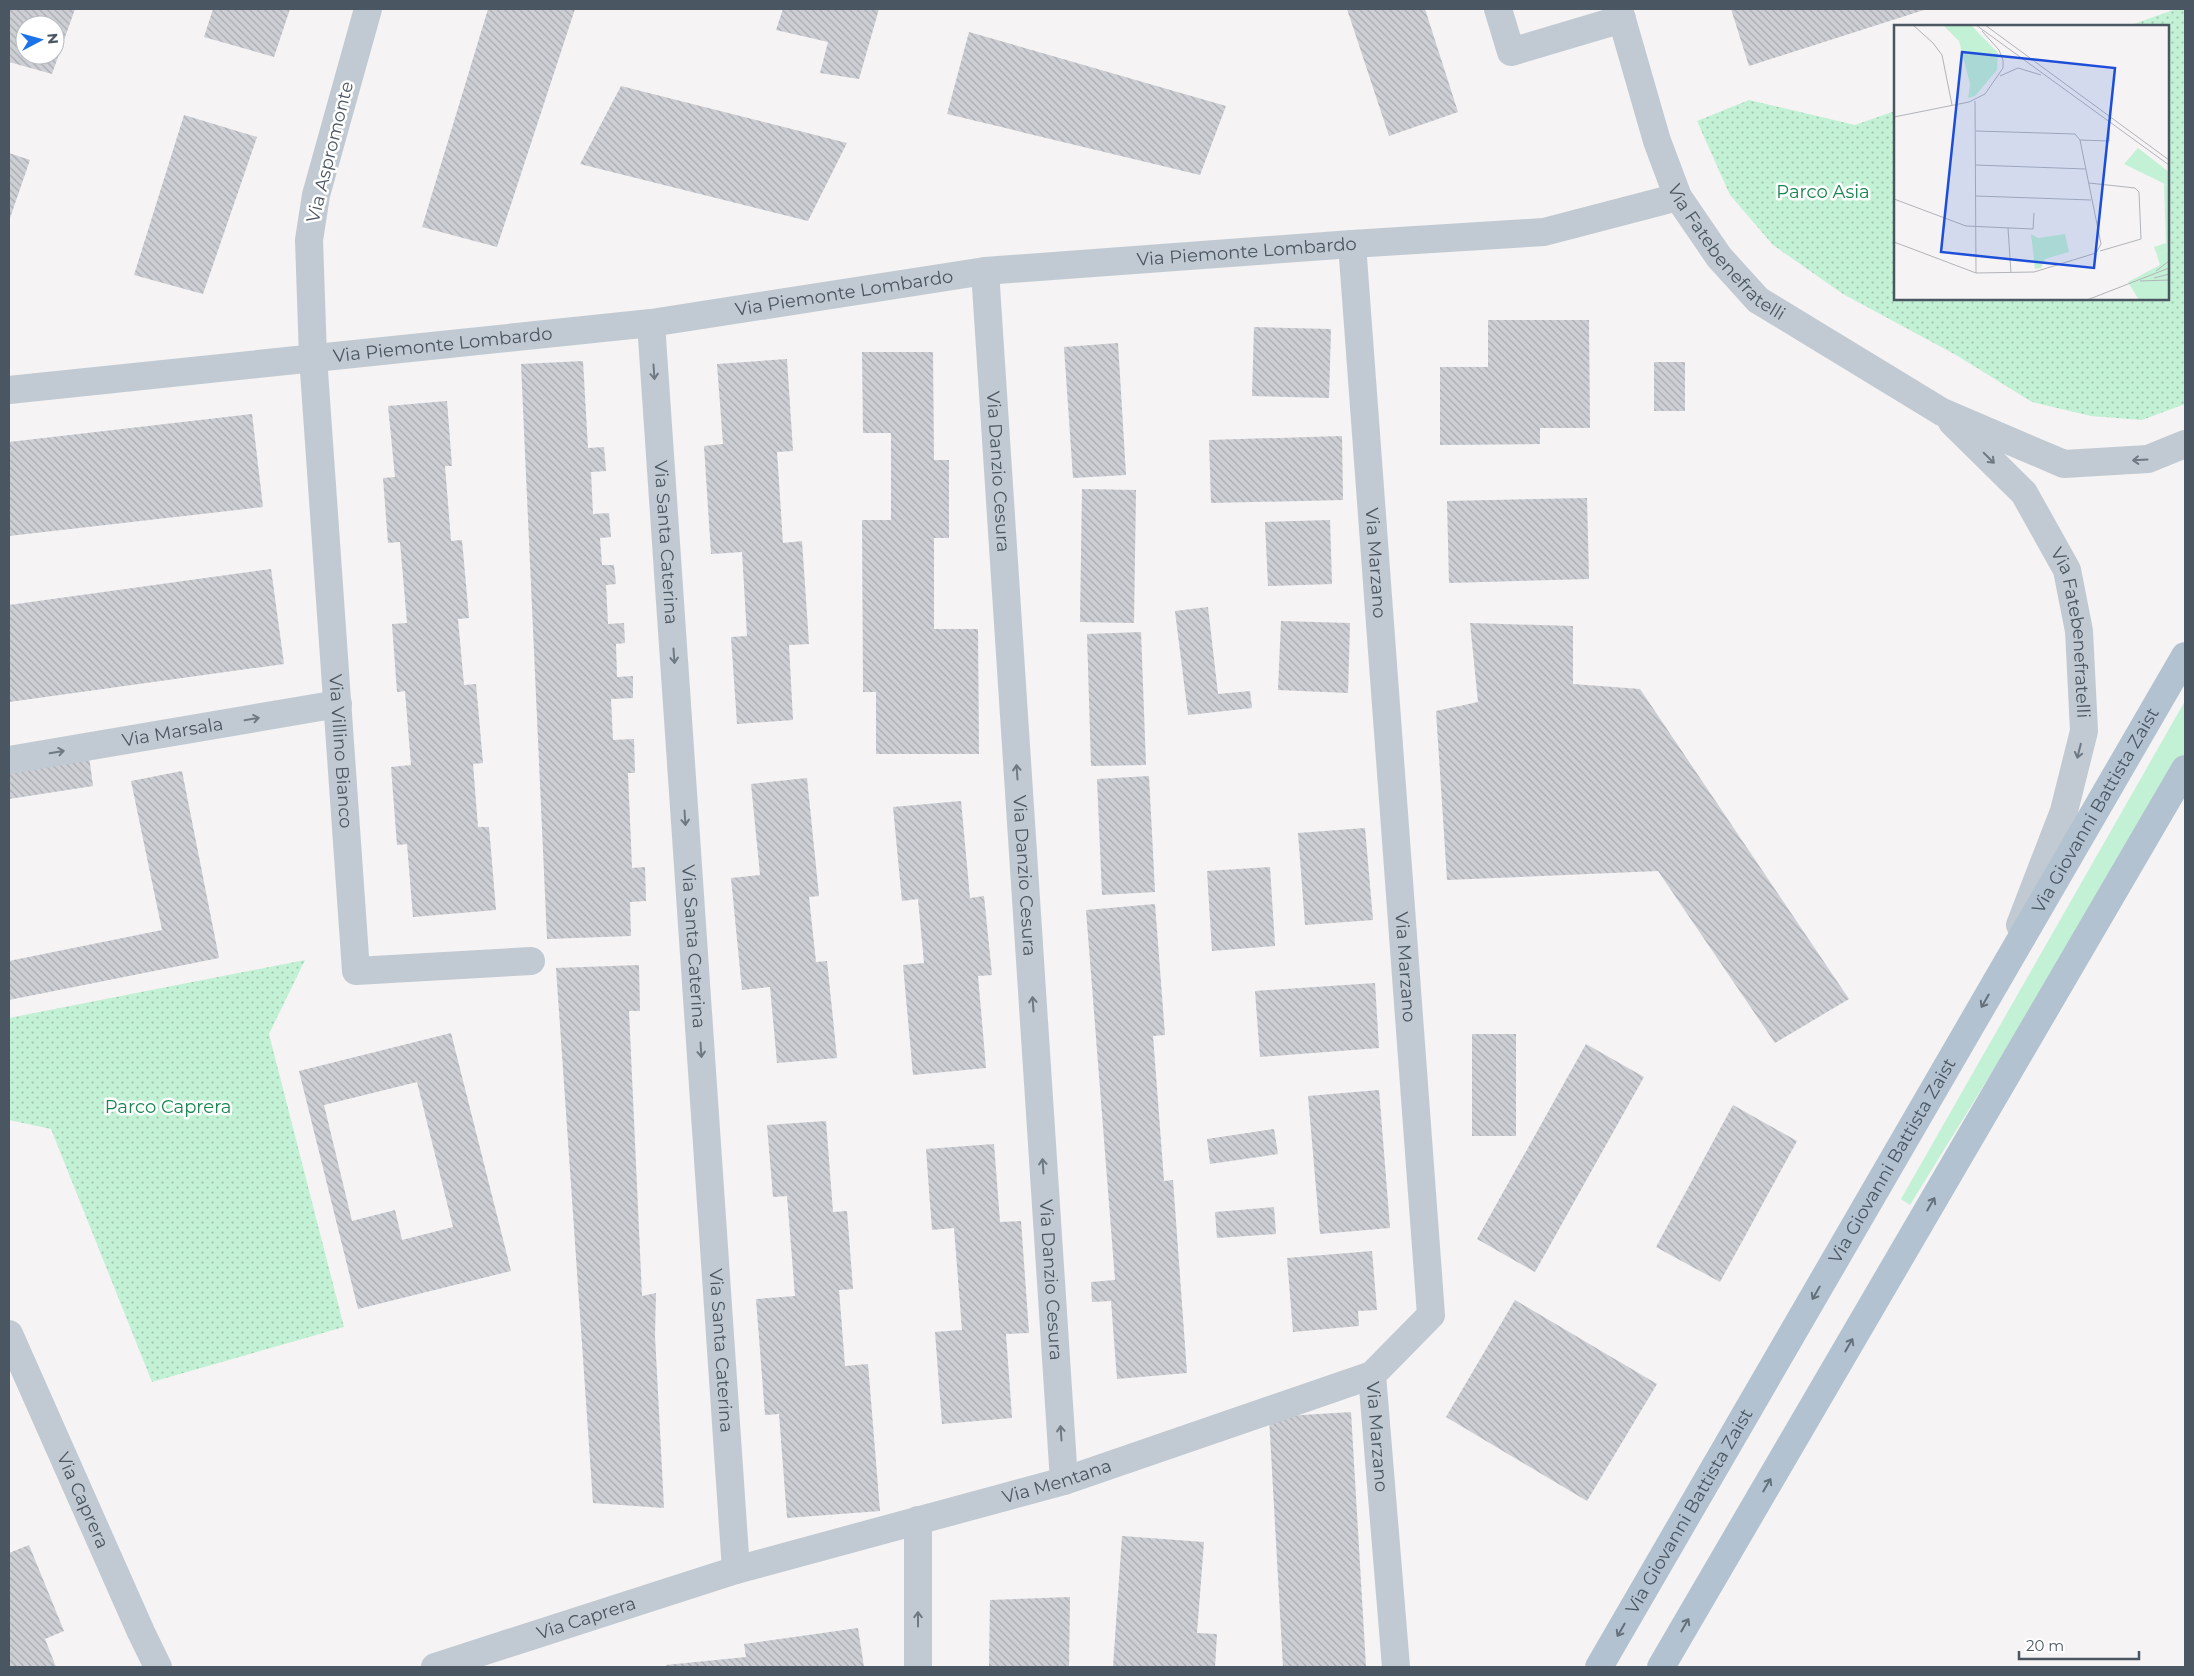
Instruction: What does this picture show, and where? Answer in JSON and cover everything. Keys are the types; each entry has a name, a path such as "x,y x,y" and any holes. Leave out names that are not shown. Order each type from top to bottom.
{"main road":[{"name":"Via Giovanni Battista Zaist","path":"1599,1667 2185,656"},
{"path":"1661,1667 2185,769"}],"street":[{"name":"Via Aspromonte","path":"313,358 310,231 316,195 368,9"},
{"path":"1498,9 1511,52 1620,14"},
{"name":"Via Fatebenefratelli","path":"1620,14 1657,141 1678,198 1719,257 1758,300 1942,412 2064,464 2148,460 2185,444"},
{"name":"Via Piemonte Lombardo","path":"9,390 503,340 651,323 985,271 1544,232 1678,198"},
{"name":"Via Marzano","path":"1352,244 1431,1315 1372,1375 1396,1667"},
{"name":"Via Danzio Cesura","path":"985,271 1064,1481"},
{"name":"Via Santa Caterina","path":"651,323 736,1570"},
{"name":"Via Villino Bianco","path":"313,358 356,971 531,961"},
{"name":"Via Fatebenefratelli","path":"1942,412 2024,493 2067,570 2079,631 2084,731 2064,811 2000,975"},
{"name":"Via Marsala","path":"9,760 338,704"},
{"name":"Via Caprera","path":"9,1334 158,1667"},
{"name":"Via Mentana","path":"736,1570 1064,1481 1372,1375"},
{"path":"918,1520 918,1667"},
{"name":"Via Caprera","path":"435,1667 736,1570"}],"green space":[{"name":"Parco Asia","path":"2176,9 2185,9 2185,404 2142,420 2091,416 2032,402 1956,355 1843,294 1773,245 1730,195 1697,121 1749,100 1855,125 1894,111 1894,300 2169,300 2169,25 2131,25"},
{"path":"2185,701 2185,759 1910,1205 1901,1199"},
{"name":"Parco Caprera","path":"305,960 269,1034 344,1327 152,1382 51,1129 9,1120 9,1018"}],"building":[{"path":"9,9 75,9 65,37 65,15 15,15 15,64 9,62"},
{"path":"213,9 290,9 274,57 204,37"},
{"path":"488,9 575,9 497,247 422,227"},
{"path":"783,9 879,9 859,79 820,73 828,42 776,30"},
{"path":"1347,9 1425,9 1458,112 1389,136"},
{"path":"1731,9 1927,9 1749,66"},
{"path":"969,32 1226,106 1200,175 947,114"},
{"path":"20,65 55,65 52,74"},
{"path":"621,86 847,143 808,221 580,164"},
{"path":"184,115 257,137 203,294 134,275"},
{"path":"9,153 30,160 9,221"},
{"path":"1488,320 1589,320 1590,428 1540,428 1540,444 1440,445 1440,367 1488,367"},
{"path":"1254,327 1331,329 1329,398 1252,396"},
{"path":"1118,343 1126,475 1073,478 1064,347"},
{"path":"862,352 933,352 934,460 949,460 949,538 934,538 934,629 978,629 979,754 876,754 876,692 863,692 862,520 891,520 891,433 863,433"},
{"path":"787,359 793,451 777,452 783,543 802,541 809,644 789,645 793,720 737,724 731,637 747,636 742,552 711,554 704,446 723,444 717,364"},
{"path":"583,361 588,448 604,447 606,471 591,472 593,514 609,513 611,537 600,538 602,565 614,565 616,584 606,585 608,624 624,623 625,643 616,644 617,677 633,676 633,698 611,699 613,740 634,739 635,773 628,773 632,868 645,867 646,901 630,902 631,936 547,939 521,364"},
{"path":"1654,362 1685,362 1685,411 1654,411"},
{"path":"447,401 452,466 445,466 451,541 462,540 469,618 458,619 464,685 476,684 483,763 473,764 478,827 489,827 496,910 413,917 407,844 397,845 391,767 411,765 405,691 397,692 392,624 407,623 400,542 388,543 383,478 395,477 388,406"},
{"path":"252,414 263,507 9,536 9,442"},
{"path":"1342,436 1343,500 1211,503 1209,440"},
{"path":"1082,489 1136,490 1134,623 1080,622"},
{"path":"1587,498 1589,579 1449,583 1447,501"},
{"path":"1330,520 1332,584 1268,586 1265,522"},
{"path":"271,569 284,664 9,702 9,605"},
{"path":"1208,607 1218,694 1250,691 1252,708 1188,715 1175,611"},
{"path":"1281,621 1350,623 1348,693 1278,690"},
{"path":"1470,623 1573,626 1573,684 1640,689 1849,999 1775,1043 1658,871 1447,880 1436,711 1478,702"},
{"path":"1141,632 1146,765 1091,766 1087,634"},
{"path":"89,756 93,786 9,799 9,768"},
{"path":"182,771 219,958 9,1000 9,961 162,930 131,781"},
{"path":"1149,776 1155,892 1102,895 1097,779"},
{"path":"807,778 819,896 809,897 816,962 827,961 837,1058 777,1063 770,987 742,990 731,878 760,875 751,784"},
{"path":"961,801 970,898 984,896 992,975 978,976 986,1068 913,1075 903,965 924,963 918,899 902,901 893,807"},
{"path":"1365,828 1373,920 1305,925 1298,833"},
{"path":"1270,867 1275,946 1212,951 1207,871"},
{"path":"1155,904 1165,1035 1153,1036 1164,1181 1173,1180 1187,1373 1117,1379 1111,1301 1092,1302 1091,1282 1115,1280 1086,910"},
{"path":"639,965 640,1011 629,1011 642,1296 656,1293 655,1336 664,1508 593,1503 556,968"},
{"path":"1375,983 1379,1048 1260,1057 1255,991"},
{"path":"451,1033 511,1271 358,1309 299,1071","holes":["417,1082 453,1227 402,1240 395,1210 352,1221 324,1105"]},
{"path":"1472,1034 1516,1034 1516,1136 1472,1136"},
{"path":"1586,1044 1644,1077 1535,1272 1477,1239"},
{"path":"1379,1090 1390,1228 1320,1234 1308,1096"},
{"path":"1733,1105 1797,1141 1720,1282 1656,1247"},
{"path":"826,1121 833,1212 847,1211 853,1289 839,1290 845,1366 868,1364 880,1511 787,1518 779,1414 765,1415 756,1299 795,1296 787,1196 773,1197 767,1125"},
{"path":"1274,1129 1278,1154 1210,1164 1207,1139"},
{"path":"994,1144 1000,1222 1021,1221 1029,1333 1006,1334 1012,1418 942,1424 935,1332 962,1330 954,1228 932,1230 926,1149"},
{"path":"1274,1207 1276,1234 1217,1238 1215,1212"},
{"path":"1372,1251 1377,1310 1358,1311 1359,1326 1293,1332 1287,1258"},
{"path":"1515,1300 1657,1384 1587,1501 1446,1417"},
{"path":"1351,1412 1366,1667 1283,1667 1269,1417"},
{"path":"1122,1536 1204,1542 1197,1633 1217,1634 1215,1667 1113,1667"},
{"path":"29,1545 64,1631 45,1639 56,1667 9,1667 9,1553"},
{"path":"1070,1597 1069,1667 989,1667 990,1600"},
{"path":"858,1628 864,1667 667,1667 666,1665 746,1657 744,1644"}]}
